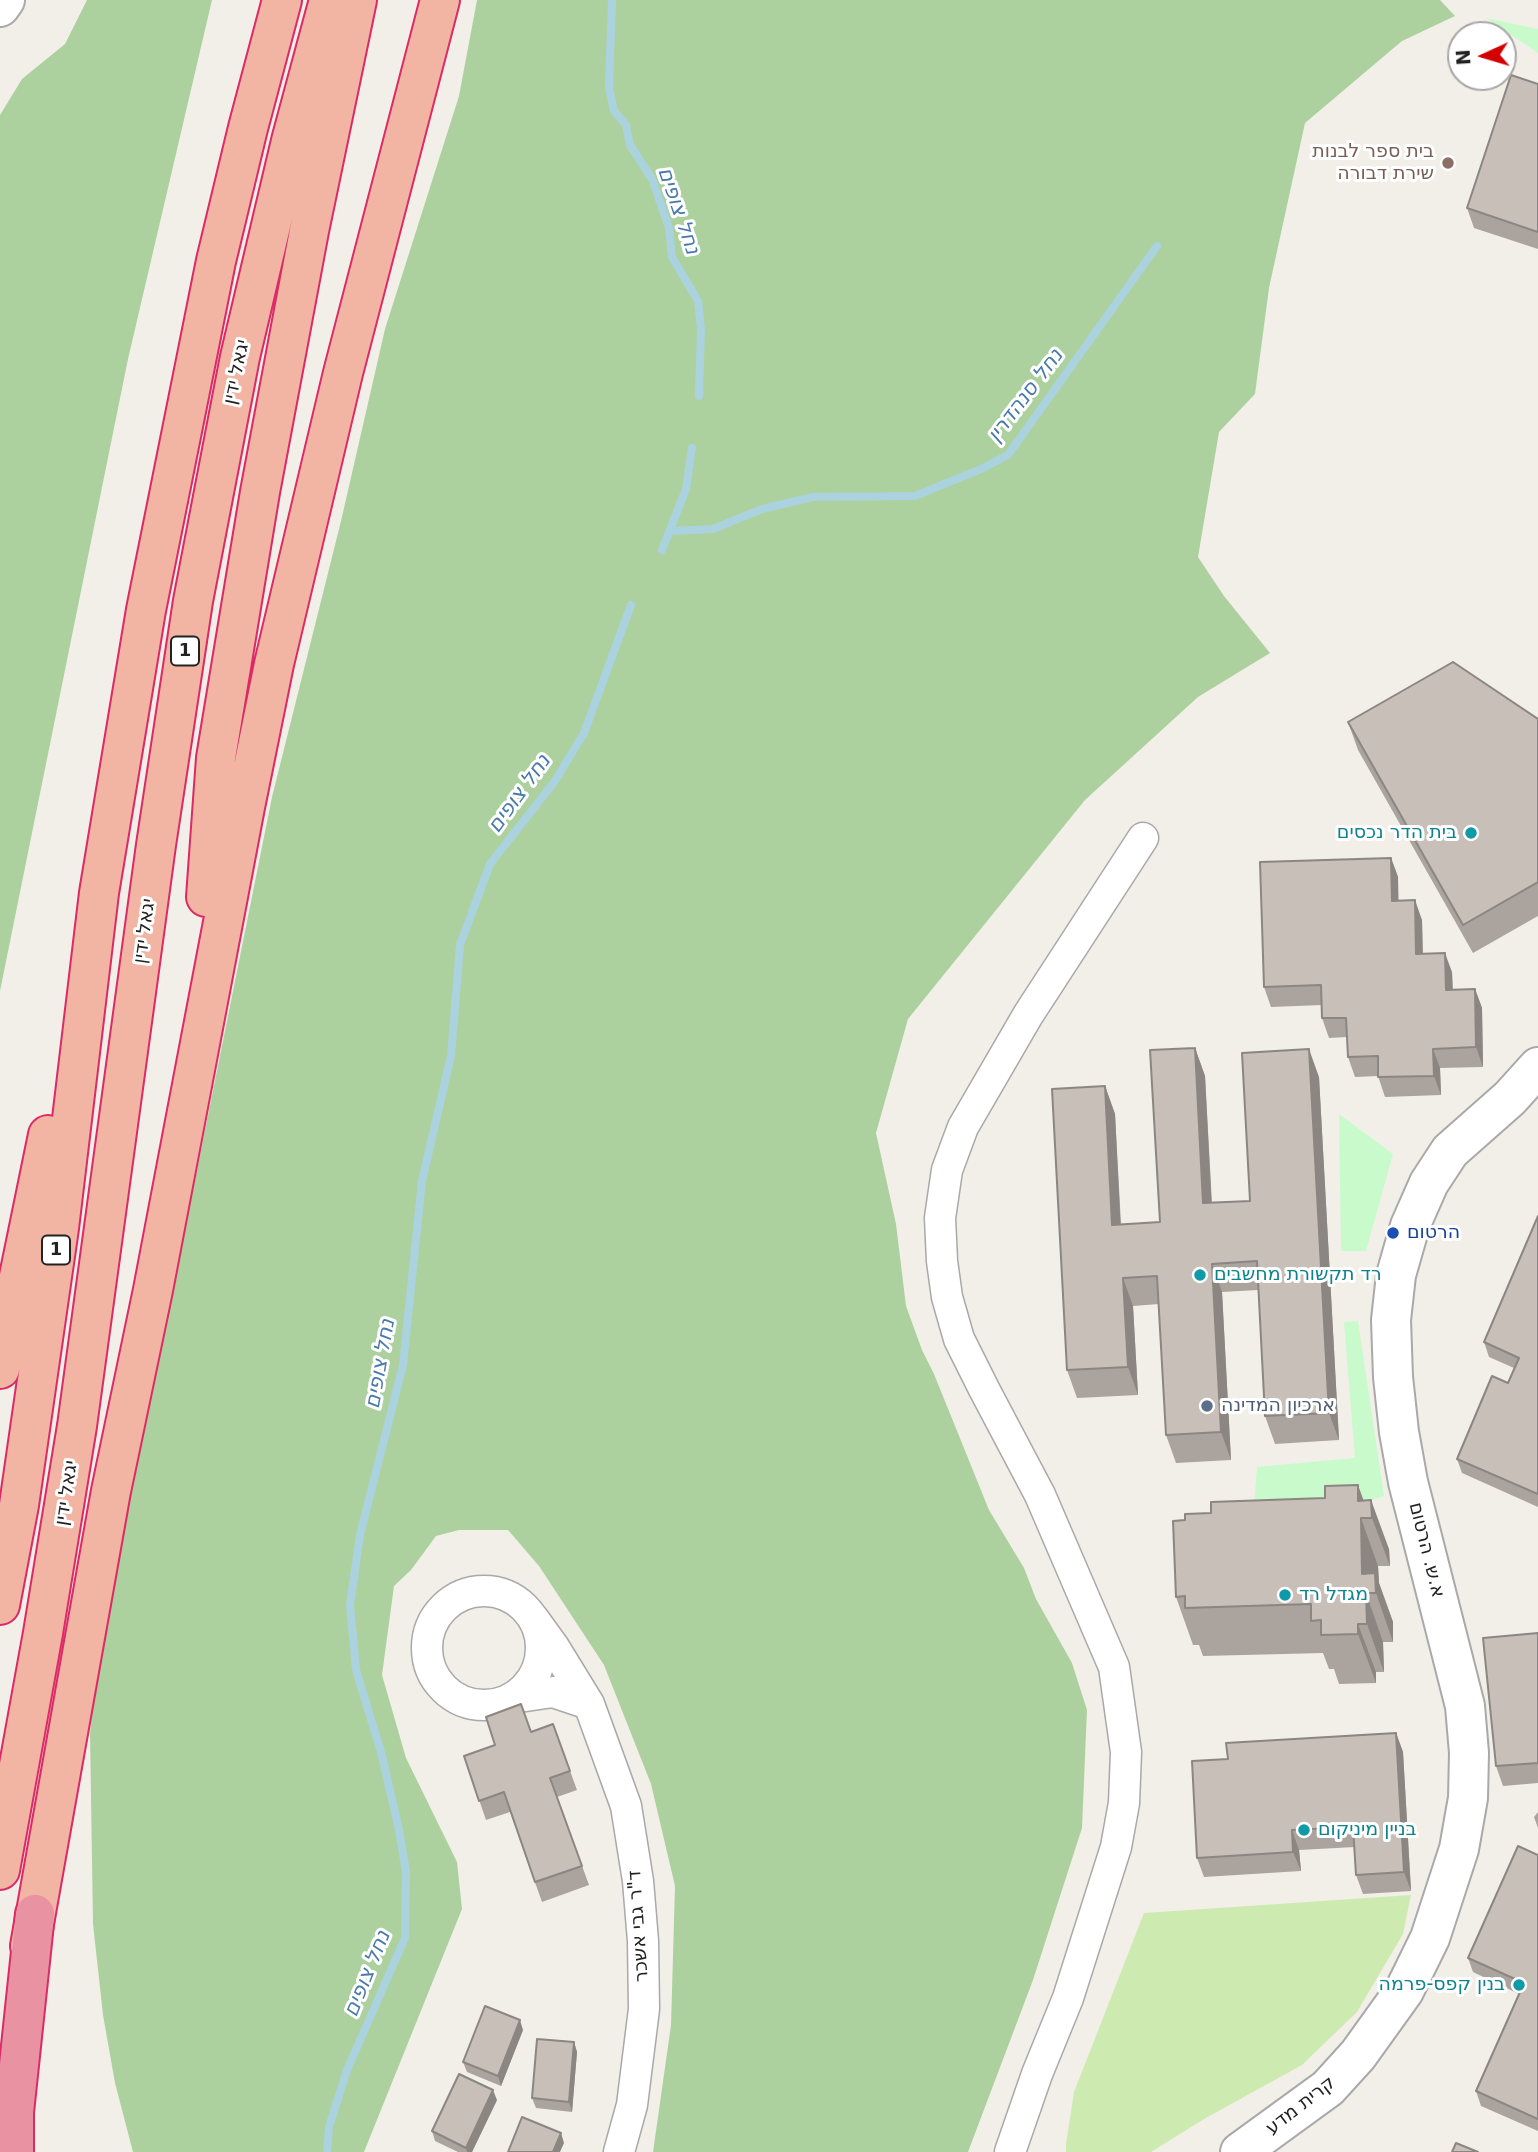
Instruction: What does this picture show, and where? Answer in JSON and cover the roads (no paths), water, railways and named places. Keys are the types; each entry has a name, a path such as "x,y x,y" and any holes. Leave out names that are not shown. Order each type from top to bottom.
{"highway":[{"name":"1","path":"0,1605 19,1505 58,1241 99,893 146,610 216,261 282,0"},
{"name":"יגאל ידין","path":"0,1870 75,1439 156,845 193,601 240,357 290,141 329,0"},
{"path":"193,1077 216,758 260,492 356,0"},
{"path":"0,2128 35,1914 111,1491 153,1290 277,651 343,373 440,0"},
{"path":"0,1369 99,893"},
{"path":"14,2152 13,2112 35,1914"}],"street":[{"path":"0,7 5,0"},
{"path":"1010,2152 1037,2074 1068,1998 1116,1847 1124,1803 1126,1752 1114,1667 1040,1495 959,1339 947,1297 940,1217 947,1170 962,1127 1028,1015 1143,838"},
{"name":"א.ש. הרטום","path":"1358,2055 1404,1991 1430,1938 1460,1849 1468,1798 1469,1753 1465,1706 1408,1482 1399,1432 1391,1321 1396,1275 1410,1226 1429,1183 1450,1152 1510,1098 1538,1067"},
{"path":"512,1698 531,1679 541,1653 540,1635 533,1618 521,1604 506,1595 488,1590 470,1592 453,1599 440,1611 430,1627 427,1645 429,1663 437,1680 449,1693 466,1702 481,1705 553,1692 589,1704"},
{"name":"ד\"ר גבי אשכר","path":"533,1618 589,1704 626,1806 638,1881 643,1941 644,2009 632,2105 619,2152"},
{"name":"קרית מדע","path":"1240,2152 1328,2088 1358,2055"}],"waterway":[{"name":"נחל צופים","path":"612,0 609,87 614,111 626,125 630,145 652,179 669,228 672,257 698,301 701,329 699,396"},
{"name":"נחל סנהדרין","path":"670,531 713,529 762,509 813,497 915,496 1008,455 1157,246"},
{"name":"נחל צופים","path":"662,550 686,489 692,448"},
{"name":"נחל צופים","path":"327,2152 329,2127 347,2070 405,1938 406,1872 381,1752 356,1670 350,1605 360,1535 403,1365 422,1181 451,1056 460,945 490,864 555,781 584,733 631,605"}],"place":[{"name":"בית ספר לבנות שירת דבורה","path":"1448,163"},
{"name":"בית הדר נכסים","path":"1471,833"},
{"name":"הרטום","path":"1393,1233"},
{"name":"רד תקשורת מחשבים","path":"1200,1275"},
{"name":"ארכיון המדינה","path":"1207,1406"},
{"name":"מגדל רד","path":"1285,1595"},
{"name":"בניין מיניקום","path":"1304,1830"},
{"name":"בנין קפס-פרמה","path":"1519,1985"}]}
